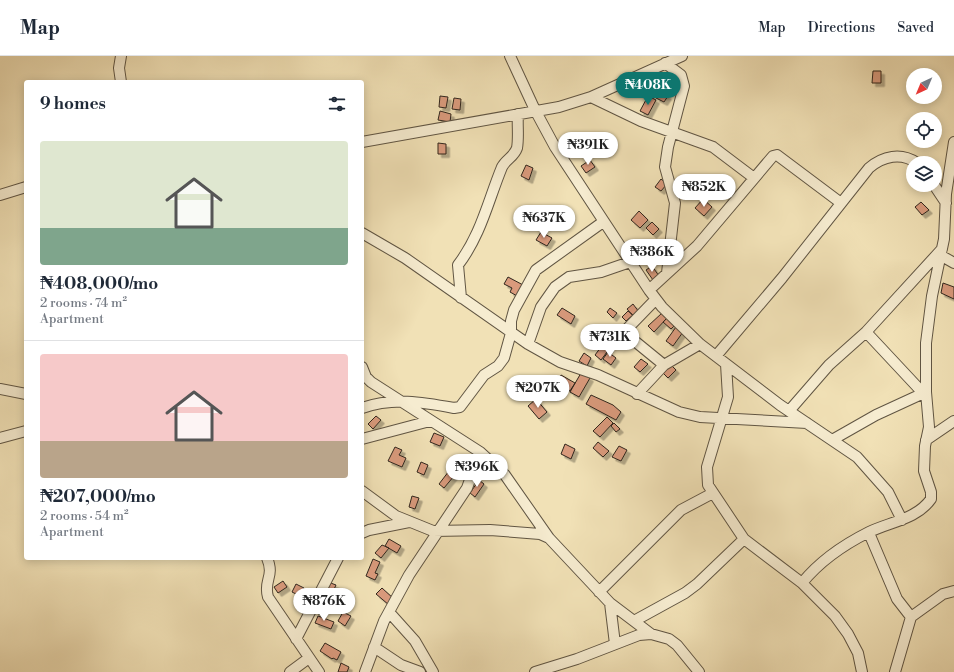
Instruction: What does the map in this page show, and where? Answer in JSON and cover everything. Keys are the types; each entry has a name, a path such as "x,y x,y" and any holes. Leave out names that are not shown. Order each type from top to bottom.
{"street":[{"path":"121,56 119,68 121,80"},
{"path":"510,56 535,110 555,147 649,290 700,344 789,411 857,457 888,492 902,520"},
{"path":"364,142 535,110 559,107 591,97 682,56"},
{"path":"665,63 681,75 684,81 671,132 666,167 675,204 667,273"},
{"path":"591,97 641,121 713,147 754,178"},
{"path":"462,298 458,265 469,249 487,212 503,165 513,157 517,148 518,114"},
{"path":"802,583 810,574 835,554 869,533 902,520 916,512 931,499 931,492 924,471 928,427 925,392 926,343 932,296 941,252 954,142"},
{"path":"649,290 697,246 769,160 777,155 841,203"},
{"path":"716,356 782,278 869,168 879,160 891,156 906,159"},
{"path":"0,195 24,188"},
{"path":"939,192 946,203"},
{"path":"364,407 378,402 400,400 454,408 460,407 484,376 498,366 504,358 511,333 511,321 514,310 536,270 603,222"},
{"path":"364,234 405,258 511,333 560,362 598,375 679,412 700,417 806,423"},
{"path":"941,252 954,263"},
{"path":"789,411 829,365 866,332 941,252"},
{"path":"528,344 541,307 555,287 569,277 601,272 630,262"},
{"path":"656,298 624,331 664,364"},
{"path":"866,332 925,392"},
{"path":"637,394 664,364 700,344"},
{"path":"726,364 728,398 721,418 706,476 708,485 744,540 802,583 848,634 858,653 862,672"},
{"path":"364,371 368,379 430,421 480,452 504,475 549,538 599,592 610,603 651,634"},
{"path":"0,389 24,394"},
{"path":"832,440 876,415 925,392"},
{"path":"364,438 430,421"},
{"path":"926,440 954,421"},
{"path":"0,438 24,432"},
{"path":"365,672 389,612 409,575 440,531 467,488 480,452"},
{"path":"364,492 396,516 433,531 490,530 540,534 549,538"},
{"path":"599,592 681,510 713,493"},
{"path":"364,532 409,522"},
{"path":"869,533 897,599 911,616"},
{"path":"634,621 691,588 744,540"},
{"path":"268,560 272,569 266,590 268,597 319,672"},
{"path":"296,639 337,560"},
{"path":"895,672 911,616 943,594 954,591"},
{"path":"610,603 615,644"},
{"path":"389,612 415,641 433,672"},
{"path":"535,672 639,635 651,634 665,637 677,645 699,672"},
{"path":"374,647 401,665 420,672"},
{"path":"290,672 309,658"}],"building":[{"path":"873,71 881,71 881,83 872,83"},
{"path":"659,91 668,96 664,102 656,98"},
{"path":"440,96 448,97 446,108 439,107"},
{"path":"648,96 656,100 648,115 640,111"},
{"path":"454,98 461,99 460,110 452,109"},
{"path":"440,111 451,114 450,122 438,120"},
{"path":"438,143 446,144 446,154 438,154"},
{"path":"590,160 595,167 586,173 581,166"},
{"path":"526,165 533,168 529,180 521,176"},
{"path":"661,179 667,184 661,191 655,187"},
{"path":"703,199 712,207 704,216 695,208"},
{"path":"921,202 929,210 922,215 915,207"},
{"path":"639,211 648,220 640,228 631,220"},
{"path":"652,222 659,229 653,235 646,228"},
{"path":"541,232 552,238 547,246 536,240"},
{"path":"652,266 659,276 653,280 646,270"},
{"path":"508,277 525,286 519,297 510,292 512,288 504,284"},
{"path":"943,283 954,287 954,299 941,293"},
{"path":"633,304 639,312 634,317 627,309"},
{"path":"562,308 575,316 571,324 557,315"},
{"path":"610,308 617,313 613,318 607,312"},
{"path":"628,311 633,315 626,321 622,317"},
{"path":"662,313 667,318 654,332 648,326"},
{"path":"667,318 675,325 671,329 663,322"},
{"path":"676,327 683,332 673,346 666,341"},
{"path":"604,343 610,348 601,360 595,355"},
{"path":"608,352 616,358 611,365 603,359"},
{"path":"584,353 591,358 587,366 579,361"},
{"path":"641,359 648,364 640,372 634,367"},
{"path":"670,364 676,370 668,378 662,372"},
{"path":"581,373 590,378 579,397 570,392"},
{"path":"561,375 575,383 570,391 556,382"},
{"path":"536,384 541,389 533,397 528,393"},
{"path":"591,395 613,405 621,412 616,420 586,404"},
{"path":"536,399 547,412 539,419 528,406"},
{"path":"376,416 381,420 373,429 368,424"},
{"path":"607,417 613,423 600,437 593,431"},
{"path":"614,423 620,429 616,432 611,426"},
{"path":"434,433 444,437 440,446 430,442"},
{"path":"598,442 609,451 603,457 593,448"},
{"path":"565,444 575,449 571,459 561,454"},
{"path":"619,446 627,450 621,461 612,457"},
{"path":"395,447 402,450 399,455 406,458 402,467 388,461"},
{"path":"421,462 428,465 424,475 417,472"},
{"path":"449,471 454,476 444,488 439,484"},
{"path":"479,480 484,484 475,497 470,493"},
{"path":"412,496 419,498 415,509 409,507"},
{"path":"389,539 401,546 397,553 385,546"},
{"path":"382,545 389,548 381,558 375,553"},
{"path":"373,559 380,562 375,573 378,574 375,580 366,576"},
{"path":"283,581 287,587 278,593 274,587"},
{"path":"328,582 336,585 331,596 324,593"},
{"path":"296,584 304,588 300,596 292,592"},
{"path":"382,588 394,599 389,605 376,594"},
{"path":"319,604 325,606 322,615 316,613"},
{"path":"343,612 351,616 345,626 338,621"},
{"path":"318,616 334,622 331,629 315,623"},
{"path":"325,643 341,652 337,660 332,659 320,651"},
{"path":"341,663 349,667 347,672 338,672"}]}
